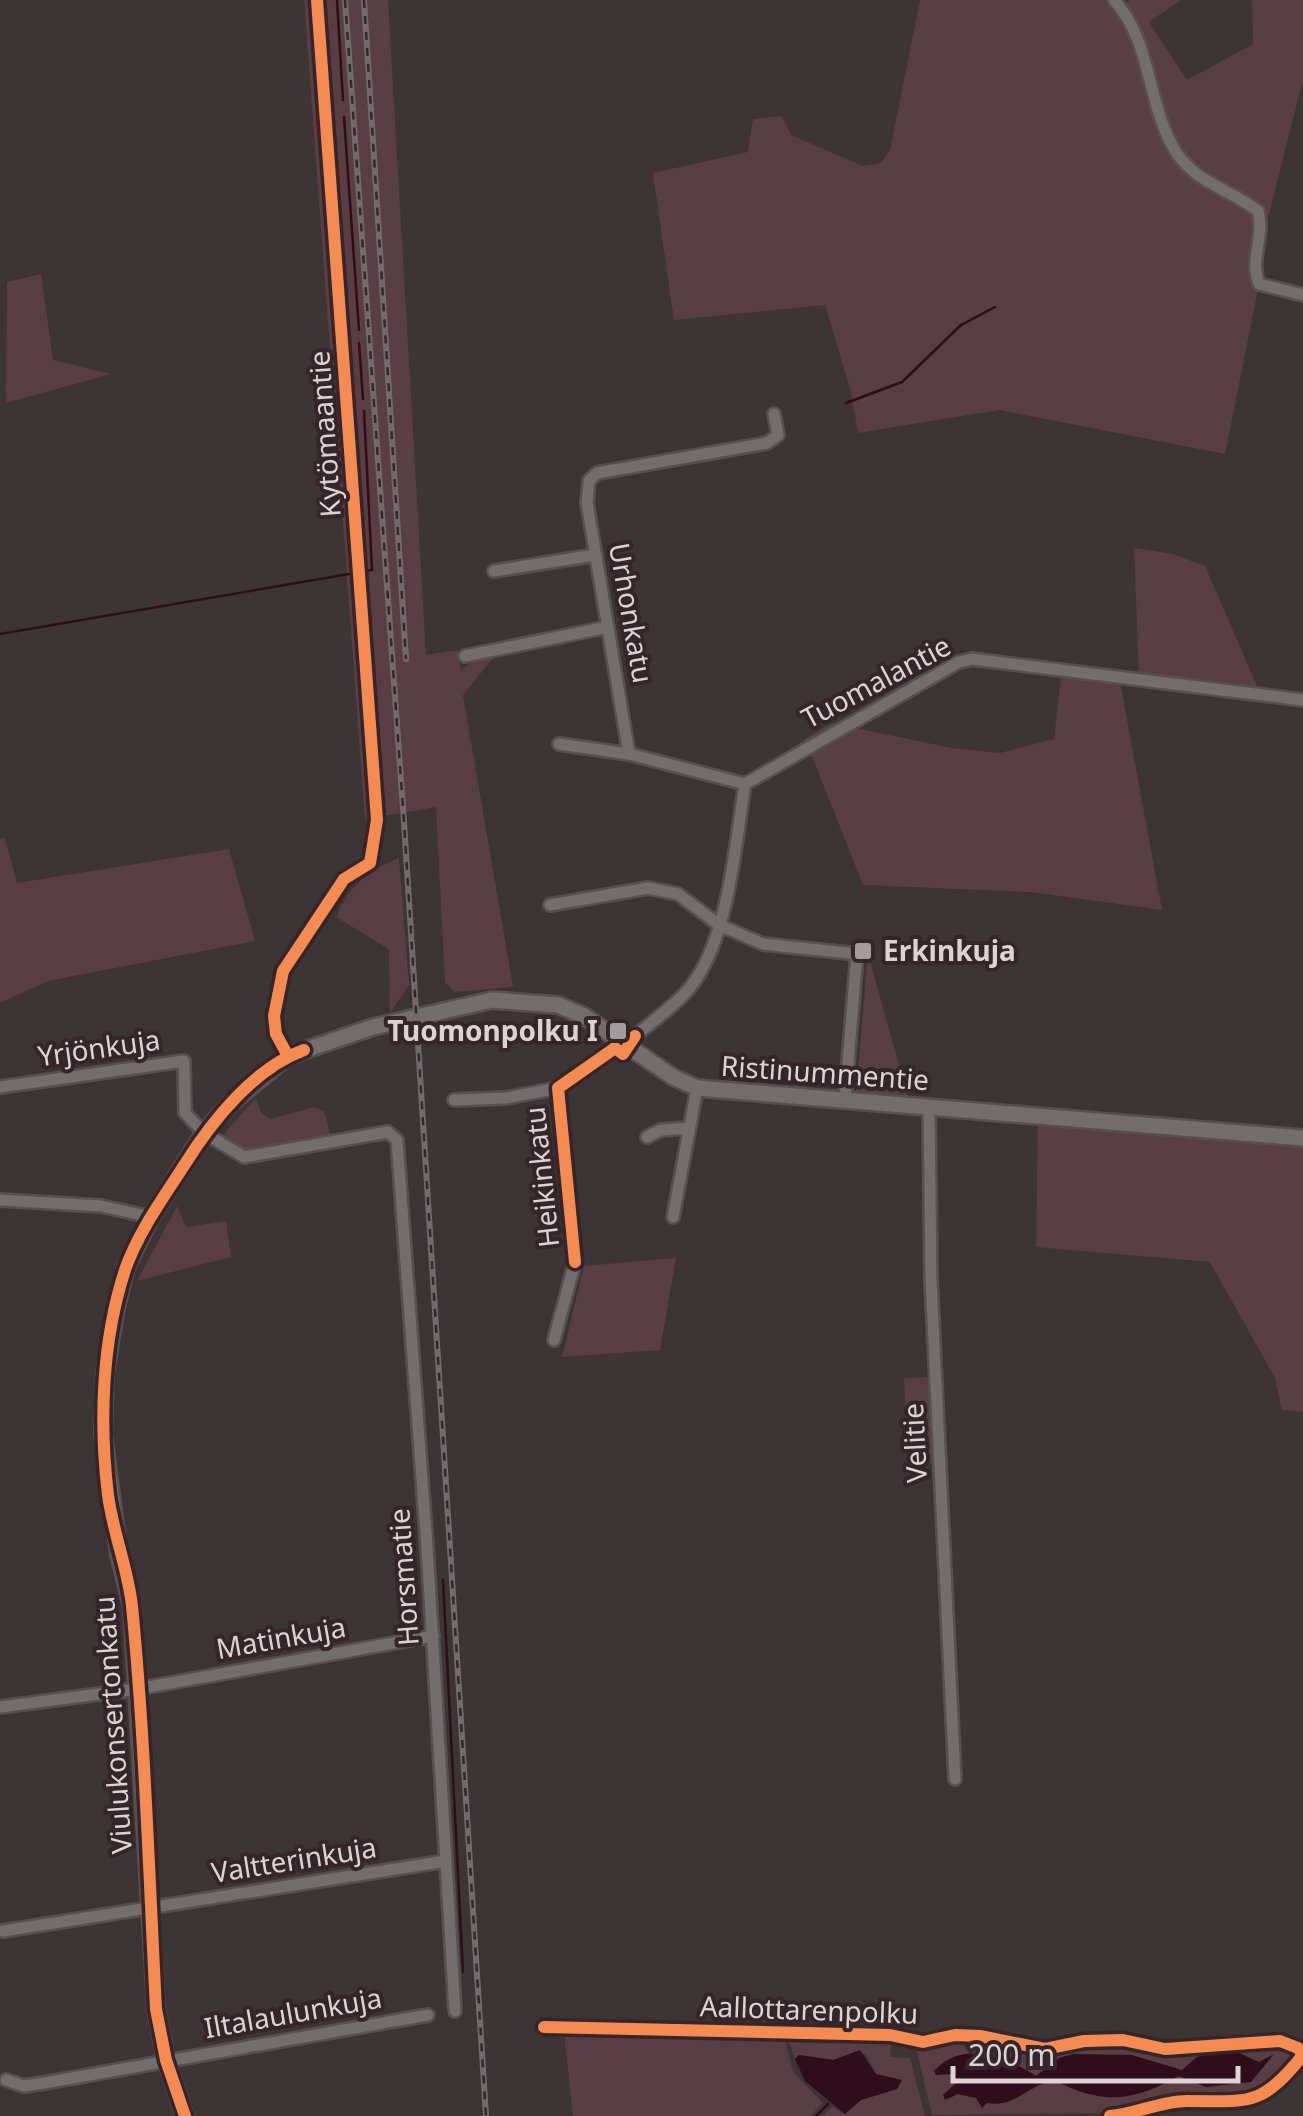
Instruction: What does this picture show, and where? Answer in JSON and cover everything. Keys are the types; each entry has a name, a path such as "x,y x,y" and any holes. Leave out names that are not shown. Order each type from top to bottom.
{"street":[{"name":"Kytömaantie","path":"288,1056 276,1034 274,1016 284,970 344,879 370,864 377,820 317,0"},
{"path":"1114,0 1132,22 1161,120 1176,152 1214,188 1258,211 1263,234 1255,264 1259,284 1303,295"},
{"name":"Urhonkatu","path":"629,754 595,556 586,494 589,481 597,473 767,443 778,435 774,414"},
{"path":"494,571 595,556"},
{"path":"465,656 608,627"},
{"name":"Tuomalantie","path":"745,784 942,671 972,659 1303,700"},
{"path":"454,1100 506,1098 558,1088 609,1054 690,988 719,926 745,784 629,754 559,744"},
{"path":"550,905 648,888 678,894 719,926 763,944 856,954 846,1099"},
{"name":"Ristinummentie","path":"151,1217 204,1133 231,1102 288,1056 373,1027 492,1000 558,1005 628,1038 673,1078 697,1088 1303,1138"},
{"name":"Yrjönkuja","path":"0,1087 184,1062 184,1113 204,1133"},
{"name":"Heikinkatu","path":"554,1340 575,1262 558,1088"},
{"path":"673,1217 697,1088"},
{"name":"Velitie","path":"929,1106 931,1280 956,1778"},
{"path":"646,1137 660,1130 688,1128"},
{"name":"Horsmatie","path":"204,1133 244,1157 388,1132 397,1140 433,1636 454,2011"},
{"path":"0,1200 101,1206 151,1217"},
{"name":"Viulukonsertonkatu","path":"151,1217 126,1267 116,1308 105,1372 103,1433 118,1555 130,1589 156,2008 166,2060 185,2116"},
{"name":"Matinkuja","path":"0,1707 137,1689 433,1636"},
{"name":"Valtterinkuja","path":"4,1930 446,1861"},
{"name":"Iltalaulunkuja","path":"6,2080 24,2086 428,2015"}],"shaded area":[{"path":"304,0 388,0 426,655 458,650 461,670 474,660 495,656 463,695 513,987 454,992 445,982 436,807 365,819"},
{"path":"920,0 1120,0 1124,4 1130,0 1181,0 1149,22 1187,80 1253,44 1252,0 1303,0 1303,80 1269,214 1261,220 1259,284 1225,454 999,410 858,433 851,392 825,305 674,320 653,173 748,152 753,119 782,116 791,135 863,166 881,163 890,150"},
{"path":"41,274 53,360 111,374 6,403 7,282"},
{"path":"1134,548 1173,554 1205,566 1260,693 1139,678"},
{"path":"1062,668 1119,676 1162,910 1030,892 863,885 805,739 831,723 952,748 1000,753 1054,739"},
{"path":"5,838 17,883 229,849 255,941 48,981 0,1003 0,839"},
{"path":"399,858 409,985 390,1013 389,949 336,917 361,880"},
{"path":"868,954 908,1097 856,1093"},
{"path":"256,1098 261,1113 270,1119 314,1107 324,1111 331,1137 239,1151 222,1136"},
{"path":"1038,1123 1303,1145 1303,1412 1282,1410 1275,1378 1210,1262 1036,1247"},
{"path":"177,1206 186,1227 226,1221 231,1257 137,1281"},
{"path":"676,1258 660,1350 562,1357 584,1266"},
{"path":"935,1377 939,1463 908,1464 904,1378"},
{"path":"564,2032 784,2036 793,2072 823,2103 810,2116 573,2116"},
{"path":"787,2036 890,2039 890,2057 910,2058 925,2116 822,2116 832,2107 845,2114 860,2100 897,2089 902,2080 876,2074 865,2053 833,2060 800,2055 795,2059"},
{"path":"981,2039 1046,2052 1084,2044 1123,2043 1164,2052 1242,2044 1279,2045 1294,2050 1295,2058 1272,2085 1249,2097 1190,2097 1100,2113 932,2115 917,2052 921,2045"},
{"path":"860,2050 876,2074 902,2080 897,2089 861,2100 845,2114 805,2081 795,2059 799,2055 833,2060"},
{"path":"1237,2052 1259,2062 1274,2054 1251,2082 1206,2087 1179,2076 1132,2095 1103,2097 1055,2081 982,2108 976,2098 958,2094 945,2100 943,2095 958,2081 952,2074 936,2075 934,2071 945,2061 971,2054 998,2058 1036,2076 1059,2058 1073,2054 1132,2055 1182,2070 1197,2057"}],"waterway":[{"path":"337,0 343,100"},
{"path":"344,117 359,330"},
{"path":"846,403 902,382 961,325 995,307"},
{"path":"359,343 363,399"},
{"path":"363,571 372,570 364,411"},
{"path":"0,634 355,573"},
{"path":"443,1580 463,1972"},
{"path":"816,2116 828,2104"}],"railway":[{"path":"345,0 404,822 486,2116"},
{"path":"364,0 406,659"}],"cycle path":[{"path":"288,1056 276,1034 274,1016 283,971 344,879 370,863 377,820 317,0"},
{"path":"575,1262 558,1088 615,1048 623,1054 635,1036"},
{"path":"185,2116 166,2060 156,2009 132,1606 110,1509 105,1467 107,1353 125,1270 160,1202 208,1131 236,1098 268,1069 304,1050"},
{"name":"Aallottarenpolku","path":"544,2027 890,2035 923,2042 955,2035 980,2036 1045,2049 1084,2041 1123,2040 1165,2049 1280,2041 1298,2048 1303,2055"},
{"path":"1110,2116 1177,2102 1252,2098 1276,2085 1303,2055"}],"place":[{"name":"Erkinkuja","path":"863,951"},
{"name":"Tuomonpolku I","path":"618,1031"}]}
